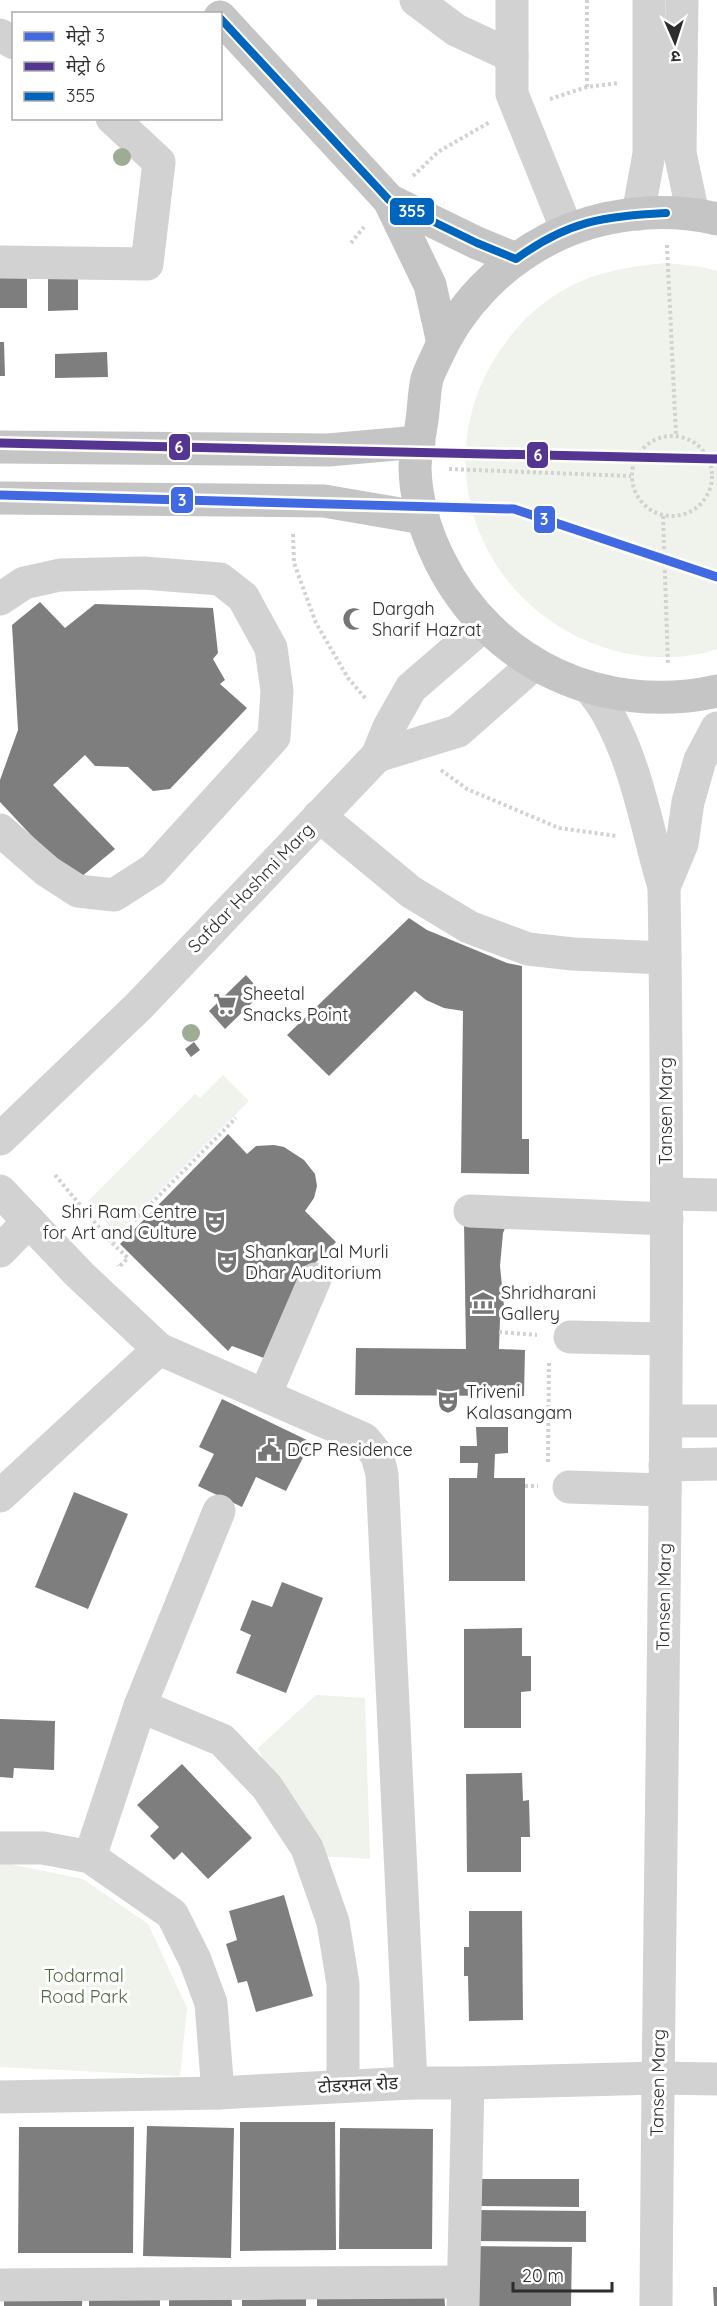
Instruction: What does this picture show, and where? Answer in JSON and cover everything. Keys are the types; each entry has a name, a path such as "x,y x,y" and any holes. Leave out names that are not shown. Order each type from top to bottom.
{"main road":[{"path":"205,0 216,12"},
{"path":"222,18 389,200 430,285 443,343"},
{"path":"389,200 477,243 516,259"},
{"path":"678,215 612,216 567,230 526,251 489,280 464,310 443,343 427,379 417,455 418,493 423,518 433,547 447,576 484,625 534,664 561,678 591,689 622,695 669,698 717,691"},
{"path":"0,447 328,450 417,455"},
{"path":"0,498 324,501 423,518"}],"street":[{"path":"416,0 456,30 512,56"},
{"path":"512,0 512,93 567,230"},
{"path":"649,0 649,154 678,215"},
{"path":"678,215 682,0"},
{"path":"0,262 147,264 159,162 114,120"},
{"path":"0,599 24,583 60,575 143,573 220,579 243,597 271,648 277,690 274,737 153,870 114,895 78,891 46,871 0,830"},
{"name":"Safdar Hashmi Marg","path":"0,1138 139,1006 319,816 392,743 411,688 484,625"},
{"path":"392,743 458,731 534,664"},
{"name":"Tansen Marg","path":"591,689 609,715 626,754 642,799 650,840 664,887 667,1206 666,1421 656,2306"},
{"name":"Tansen Marg","path":"664,887 682,844 688,802 700,760 717,728"},
{"path":"319,816 411,892 469,927 528,949 573,954 665,958"},
{"path":"0,1191 29,1221 103,1260 159,1349 364,1438 377,1455 382,1474 411,2083"},
{"path":"470,1211 667,1206 717,1195"},
{"path":"0,1251 29,1221"},
{"path":"265,1395 315,1279"},
{"path":"560,1348 666,1339"},
{"path":"0,1496 159,1349"},
{"path":"666,1421 717,1421"},
{"path":"558,1476 665,1478 717,1464"},
{"path":"90,1857 140,1706 219,1511"},
{"path":"140,1706 222,1740 267,1787 307,1848 333,1922 343,1984 343,2086"},
{"path":"0,1848 43,1848 90,1857 172,1914 195,1960 211,2003 218,2093"},
{"name":"टोडरमल रोड","path":"0,2097 218,2093 411,2083 717,2079"},
{"path":"0,2285 463,2294 468,2084"}],"path":[{"path":"587,0 587,87"},
{"path":"676,436 678,215"},
{"path":"351,243 360,233"},
{"path":"676,436 689,439 700,447 708,457 715,481 708,496 689,514 676,517 663,516 650,511 640,501 634,490 631,476 637,457 650,442 663,437 676,436"},
{"path":"417,455 631,476"},
{"path":"291,500 294,563 316,623 348,678 392,743 467,789 559,828 650,840"},
{"path":"663,516 669,698"},
{"path":"55,1175 103,1260 236,1118"},
{"path":"558,1476 560,1348"}],"green space":[{"path":"667,263 717,271 717,649 687,656 657,657 611,650 597,645 554,623 519,594 492,559 475,519 466,476 468,432 480,388 503,346 523,321 548,300 591,277 616,270"},
{"path":"223,1075 249,1101 117,1234 88,1201 195,1094 200,1098"},
{"path":"316,1695 365,1698 370,1859 301,1855 258,1748"},
{"name":"Todarmal Road Park","path":"0,1862 83,1879 148,1924 187,2008 180,2076 0,2067"}],"building":[{"path":"48,274 78,274 78,310 48,311"},
{"path":"0,276 27,276 27,308 0,308"},
{"path":"0,342 4,342 5,376 0,376"},
{"path":"107,352 108,377 55,378 55,354"},
{"path":"40,602 65,628 95,604 213,608 218,653 213,659 225,680 220,684 247,708 170,789 153,791 128,767 95,766 85,755 53,785 115,849 75,882 0,802 0,780 18,730 12,625"},
{"path":"409,918 427,930 507,963 522,966 522,1139 529,1139 529,1174 461,1173 463,1011 444,1008 426,1000 415,991 329,1076 287,1035"},
{"path":"246,975 262,993 225,1029 209,1011"},
{"path":"194,1042 200,1050 191,1057 185,1049"},
{"name":"Shankar Lal Murli Dhar Auditorium","path":"228,1134 247,1154 256,1146 274,1145 284,1147 304,1160 315,1174 317,1186 314,1198 305,1211 336,1242 299,1279 269,1360 232,1346 228,1351 120,1244"},
{"path":"509,1219 503,1233 500,1266 504,1306 508,1319 500,1319 499,1349 525,1350 524,1396 355,1395 356,1348 466,1349 464,1222"},
{"path":"222,1399 311,1442 286,1491 256,1477 242,1507 198,1486 214,1454 199,1447"},
{"path":"476,1427 508,1427 508,1453 495,1454 494,1478 525,1478 525,1581 449,1581 449,1478 477,1478 478,1463 460,1463 460,1446 477,1446"},
{"path":"74,1492 128,1514 88,1609 35,1587"},
{"path":"282,1582 323,1598 286,1693 236,1673 251,1635 240,1630 252,1600 272,1607"},
{"path":"522,1628 522,1656 531,1656 531,1691 521,1692 521,1728 464,1728 464,1629"},
{"path":"0,1719 55,1721 54,1770 14,1768 13,1778 0,1777"},
{"path":"182,1764 252,1838 208,1879 182,1852 174,1860 150,1836 159,1827 137,1805"},
{"path":"522,1773 523,1801 529,1800 530,1837 521,1837 521,1872 467,1872 466,1774"},
{"path":"284,1895 313,1996 256,2012 247,1981 238,1983 226,1944 237,1940 229,1911"},
{"path":"469,1911 522,1911 523,2020 469,2021 468,1976 464,1976 464,1947 469,1947"},
{"path":"240,2122 335,2122 336,2250 240,2251"},
{"path":"147,2126 234,2128 231,2258 143,2256"},
{"path":"19,2127 134,2127 133,2253 18,2253"},
{"path":"340,2128 433,2129 432,2249 339,2249"},
{"path":"478,2179 579,2179 579,2207 477,2206"},
{"path":"468,2210 586,2211 586,2242 468,2241"},
{"path":"466,2246 572,2247 571,2306 465,2306"},
{"path":"89,2284 160,2284 160,2306 89,2306"},
{"path":"83,2286 82,2306 4,2306 4,2288"},
{"path":"231,2287 232,2306 169,2306 169,2290"},
{"path":"713,2287 717,2287 717,2306 714,2306"},
{"path":"444,2289 445,2306 317,2306 317,2292"},
{"path":"306,2298 306,2306 242,2306 242,2300"}],"metro line":[{"name":"6","path":"0,443 717,459"},
{"name":"3","path":"0,495 514,509 717,577"}],"transit line":[{"name":"355","path":"222,20 389,200 477,243 516,259 553,236 587,223 624,216 666,213"}],"place":[{"name":"Dargah Sharif Hazrat","path":"354,619"},
{"name":"Sheetal Snacks Point","path":"225,1004"},
{"name":"Shri Ram Centre for Art and Culture","path":"215,1222"},
{"name":"Shankar Lal Murli Dhar Auditorium","path":"227,1262"},
{"name":"Shridharani Gallery","path":"483,1303"},
{"name":"Triveni Kalasangam","path":"448,1402"},
{"name":"DCP Residence","path":"269,1450"}]}
